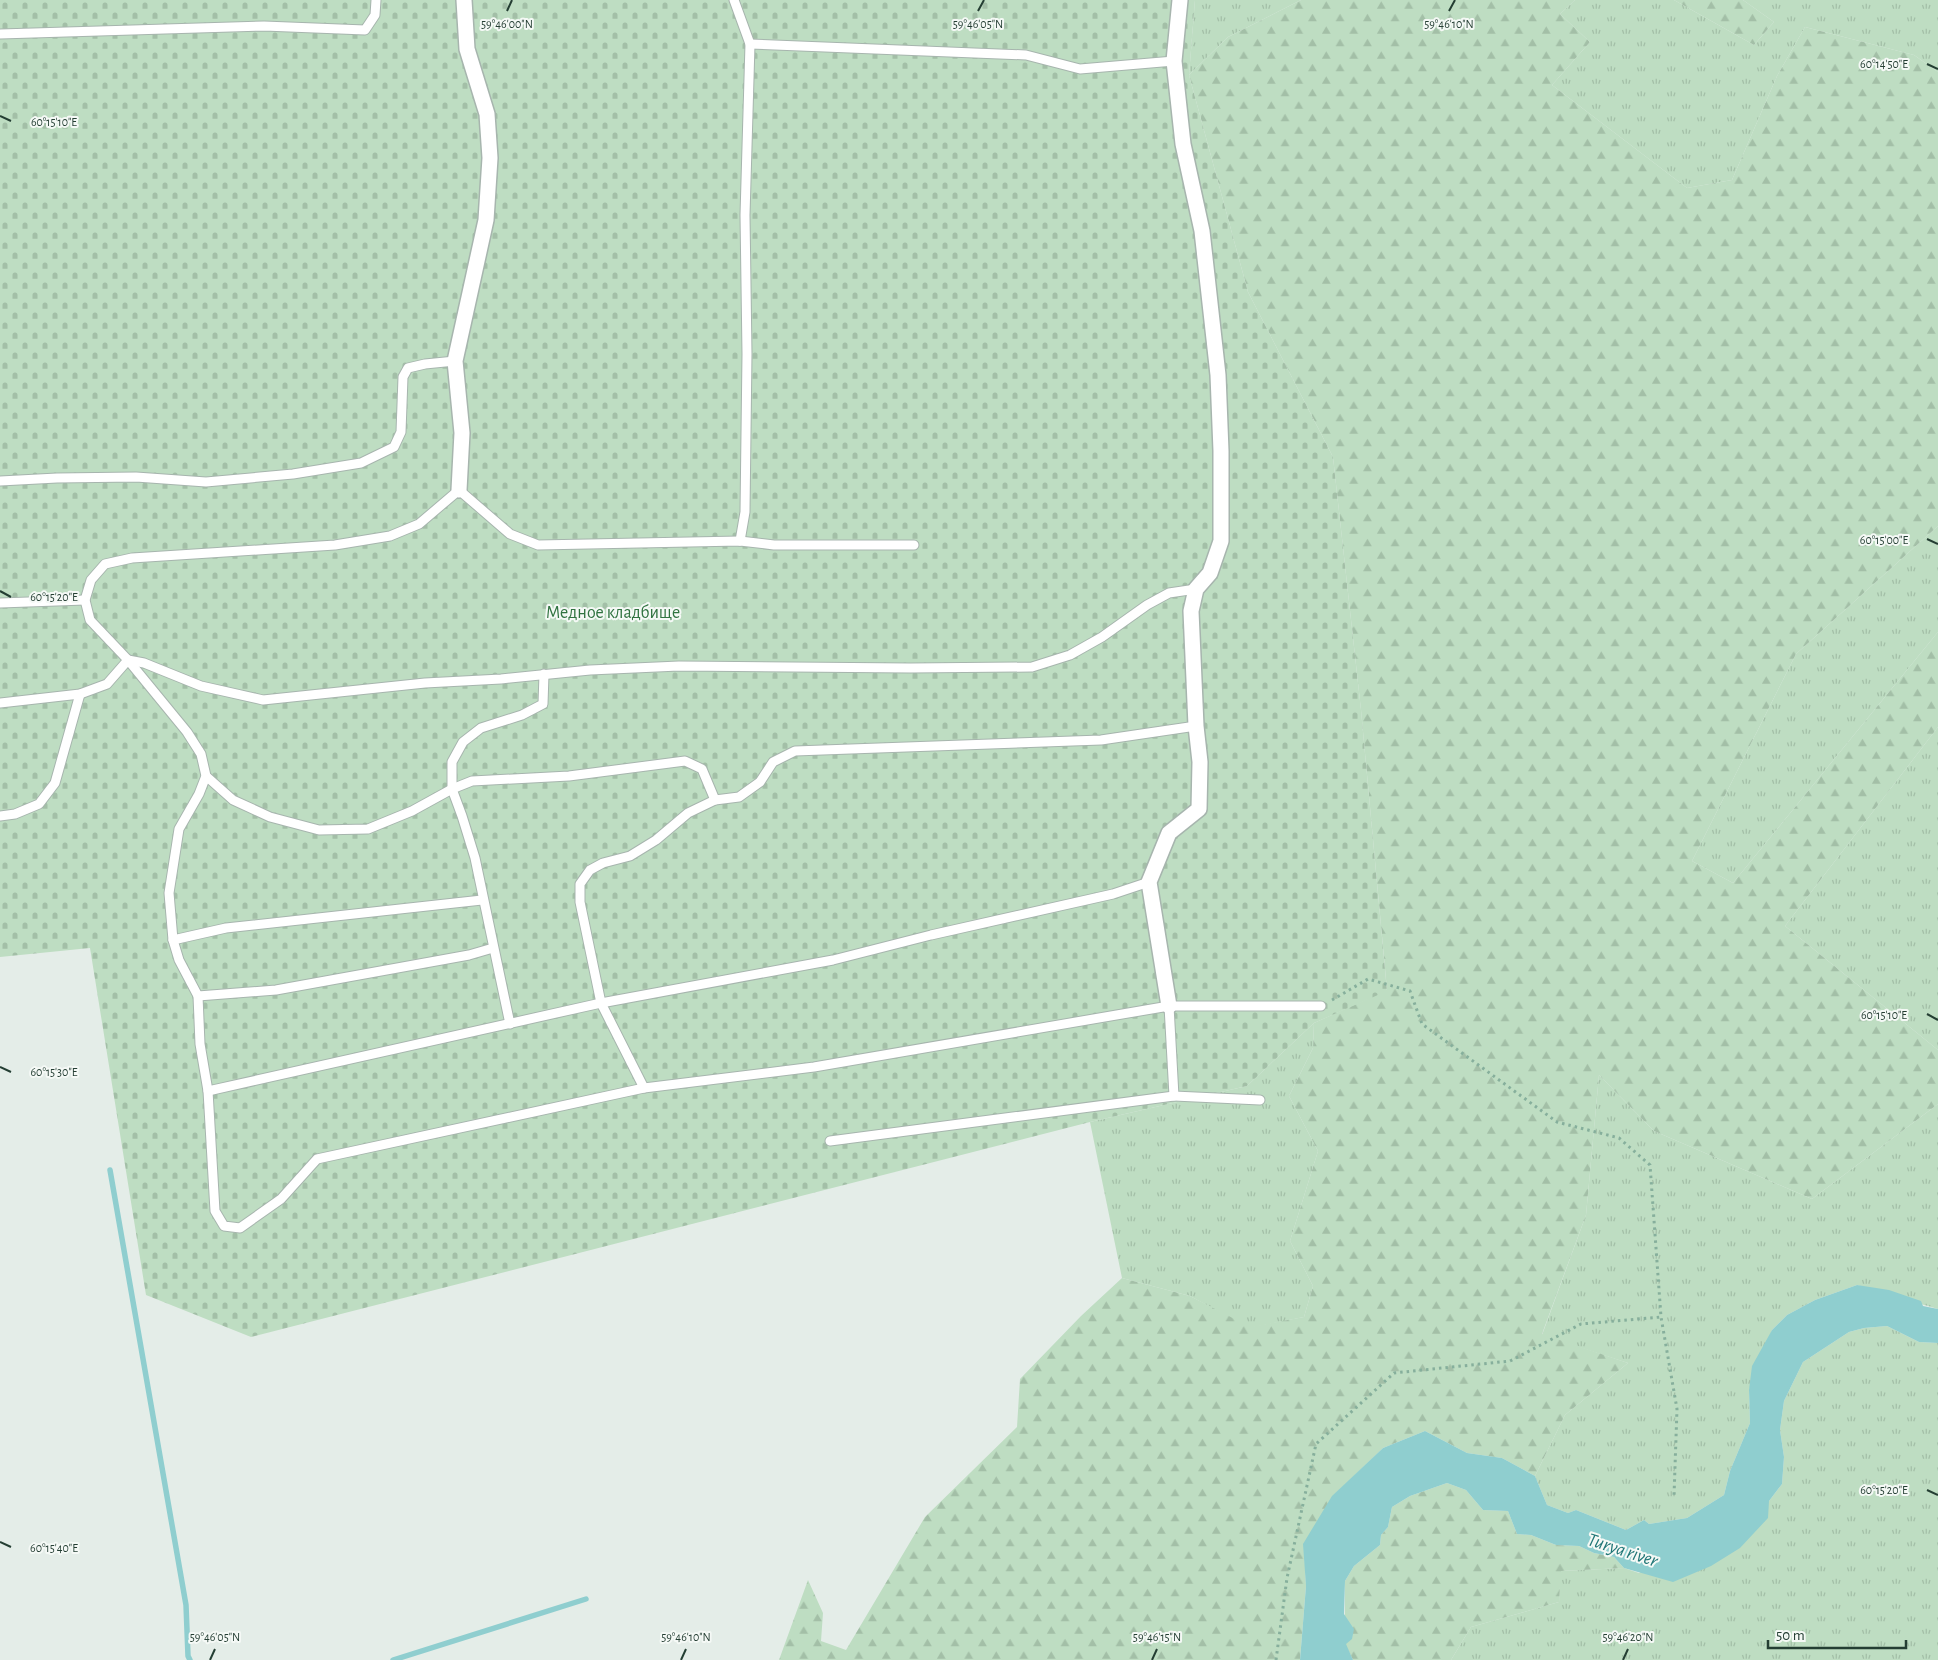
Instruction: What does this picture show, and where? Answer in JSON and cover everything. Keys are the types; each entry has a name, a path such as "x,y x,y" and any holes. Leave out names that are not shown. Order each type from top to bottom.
{"street":[{"path":"459,490 462,433 455,361 471,279 486,220 490,158 487,114 467,48 464,0"},
{"path":"1169,1006 1149,882 1169,833 1199,809 1200,762 1196,726 1191,611 1196,589 1210,573 1221,541 1222,451 1218,375 1202,231 1183,144 1174,61 1180,0"}],"lane":[{"path":"0,34 264,26 365,30 375,15 376,0"},
{"path":"734,0 750,44 745,215 747,354 745,512 740,541"},
{"path":"750,44 1026,55 1080,69 1174,61"},
{"path":"0,481 136,477 206,482 293,474 361,464 394,447 401,432 403,377 408,368 455,361"},
{"path":"914,545 774,544 740,541 538,545 510,534 459,490 419,524 390,536 335,545 132,558 105,564 91,580 85,600 90,620 128,660 187,732 201,754 206,776 200,794 178,829 169,893 173,940 179,960 198,996 200,1044 208,1091 215,1211 224,1226 240,1228 281,1199 316,1159 644,1088 814,1067 1169,1006 1321,1006"},
{"path":"128,660 144,663 202,686 263,700 425,683 679,666 1032,667 1070,655 1102,637 1147,605 1169,593 1196,589"},
{"path":"0,603 85,600"},
{"path":"0,703 80,694 107,684 128,660"},
{"path":"510,1024 482,900 475,858 452,789 452,762 463,742 481,728 522,715 543,704 544,674"},
{"path":"0,816 15,814 39,804 55,783 80,694"},
{"path":"644,1088 601,1002 580,902 580,884 590,870 604,863 630,856 656,840 688,813 715,800 739,797 760,782 773,762 795,751 1101,740 1196,726"},
{"path":"206,776 233,800 270,817 319,830 368,829 412,811 452,789 472,781 569,776 685,761 702,770 715,800"},
{"path":"208,1091 601,1002 832,960 931,935 1113,894 1149,882"},
{"path":"173,940 226,928 482,900"},
{"path":"198,996 276,990 470,955 493,948"},
{"path":"1169,1006 1174,1096"},
{"path":"830,1141 1174,1096 1260,1100"}],"path":[{"path":"1321,1006 1368,980 1410,991 1422,1024 1557,1122 1619,1138 1650,1165 1661,1317 1677,1409 1674,1496"},
{"path":"1276,1660 1287,1578 1316,1444 1394,1373 1510,1361 1581,1324 1661,1317"}],"green space":[{"name":"Медное кладбище","path":"0,0 1195,0 1189,75 1248,292 1333,457 1361,710 1387,991 1314,1023 1247,1086 1090,1122 251,1337 146,1295 90,948 0,957"},
{"path":"1195,0 1301,0 1228,37 1189,75"},
{"path":"1301,0 1575,0 1560,14 1590,42 1552,85 1687,188 1732,180 1777,76 1805,27 1914,55 1938,72 1938,526 1796,654 1692,861 1733,883 1938,632 1938,727 1785,926 1938,1050 1938,1104 1812,1199 1654,1131 1599,1075 1586,1215 1542,1334 1628,1363 1565,1415 1535,1476 1502,1458 1467,1453 1425,1431 1383,1448 1333,1496 1304,1544 1306,1586 1300,1660 779,1660 808,1580 823,1613 821,1641 846,1650 925,1517 1017,1427 1020,1379 1081,1316 1122,1278 1190,1296 1250,1327 1304,1317 1313,1286 1290,1241 1318,1151 1289,1096 1313,1048 1314,1023 1387,990 1361,710 1333,457 1248,292 1189,75 1228,37"},
{"path":"1575,0 1674,0 1754,45 1774,22 1743,0 1938,0 1938,72 1914,55 1805,27 1777,76 1732,180 1687,188 1552,85 1590,42 1560,14"},
{"path":"1674,0 1743,0 1774,22 1754,45"},
{"path":"1938,526 1938,632 1733,883 1692,861 1796,654"},
{"path":"1938,727 1938,1050 1785,926"},
{"path":"1314,1023 1313,1048 1289,1096 1318,1151 1290,1241 1313,1286 1304,1317 1249,1328 1190,1296 1122,1278 1090,1122 1247,1086"},
{"path":"1599,1075 1654,1131 1812,1199 1938,1104 1938,1309 1857,1285 1815,1300 1787,1315 1772,1330 1749,1390 1750,1423 1730,1471 1724,1495 1687,1518 1649,1524 1644,1520 1626,1530 1576,1510 1568,1513 1547,1505 1535,1476 1565,1415 1628,1363 1542,1335 1586,1215"},
{"path":"1887,1326 1919,1342 1938,1343 1938,1660 1451,1660 1471,1627 1559,1602 1560,1571 1624,1568 1639,1573 1769,1501 1782,1484 1784,1457 1780,1430 1784,1401 1803,1362 1849,1332 1864,1328"},
{"path":"1447,1483 1466,1490 1483,1510 1508,1511 1517,1534 1531,1535 1556,1545 1579,1546 1594,1553 1614,1557 1624,1568 1561,1571 1559,1602 1471,1627 1451,1660 1353,1660 1345,1644 1345,1581 1354,1566 1380,1545 1381,1535 1388,1527 1392,1507 1410,1496"}],"water":[{"name":"Turya river","path":"1857,1285 1889,1290 1921,1301 1923,1306 1938,1309 1938,1343 1919,1342 1887,1326 1864,1328 1849,1332 1803,1362 1784,1401 1780,1430 1784,1457 1782,1484 1769,1501 1768,1518 1740,1548 1711,1566 1673,1582 1624,1568 1614,1557 1594,1553 1579,1546 1556,1545 1531,1535 1517,1534 1508,1511 1483,1510 1466,1490 1447,1483 1410,1496 1392,1507 1388,1527 1381,1535 1380,1545 1354,1566 1345,1581 1344,1614 1354,1629 1352,1639 1346,1644 1353,1660 1300,1660 1306,1586 1303,1544 1332,1496 1383,1448 1425,1431 1467,1453 1502,1458 1535,1476 1547,1505 1568,1513 1576,1510 1626,1530 1644,1520 1649,1524 1687,1518 1724,1495 1730,1471 1750,1423 1749,1390 1752,1366 1772,1330 1787,1315 1815,1300"}],"waterway":[{"path":"110,1170 186,1605 188,1656 190,1660"},
{"path":"393,1660 586,1599"}]}
